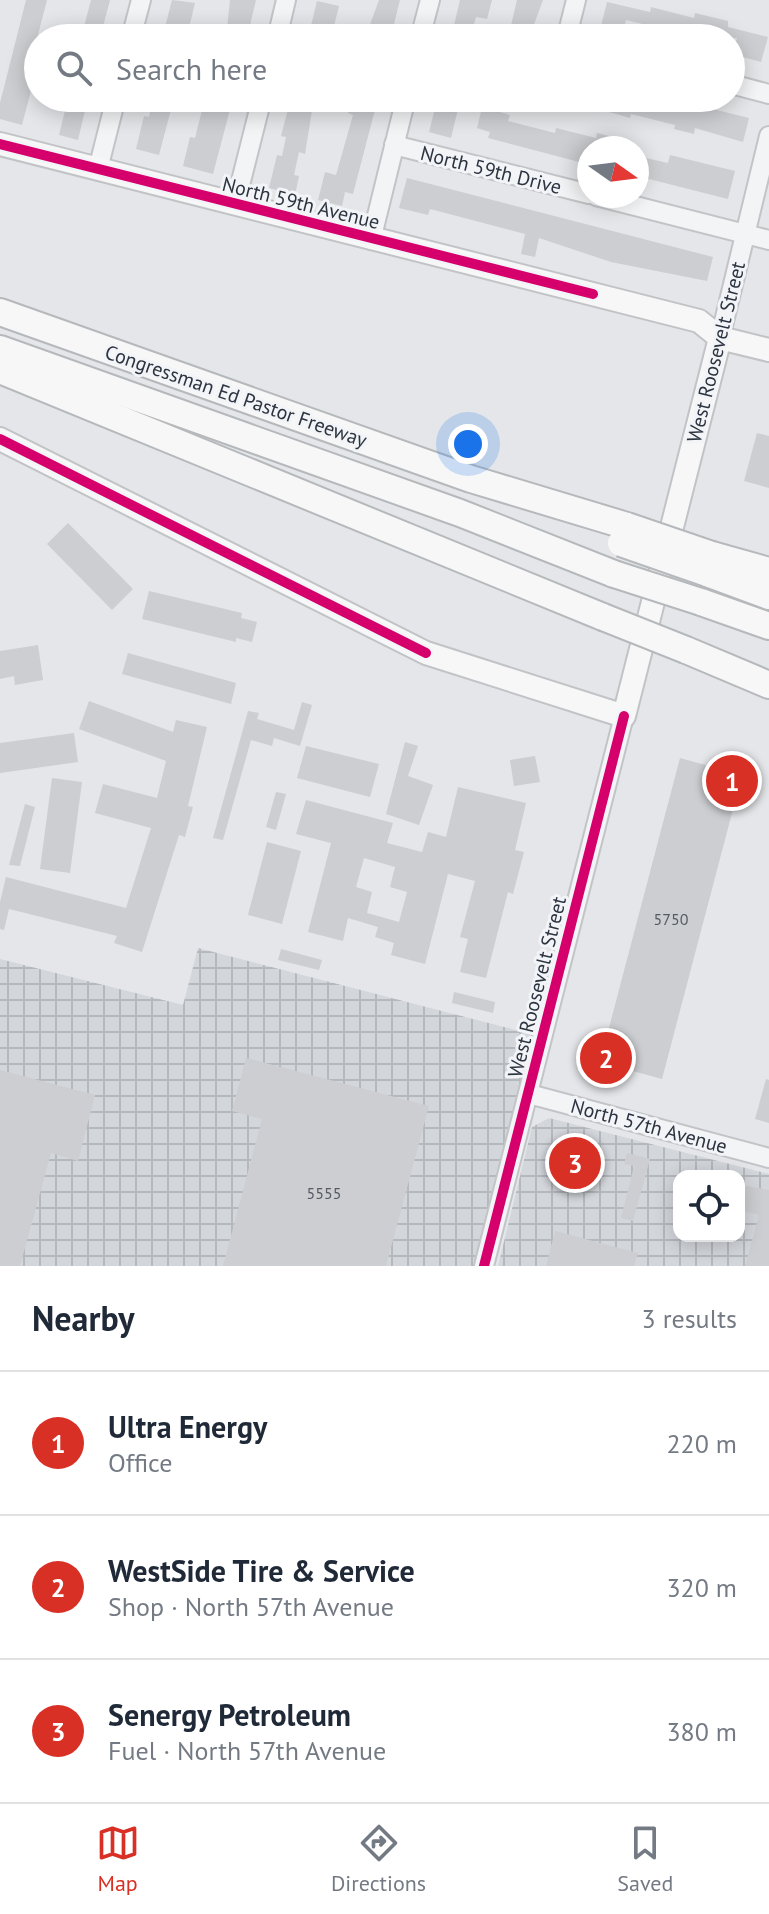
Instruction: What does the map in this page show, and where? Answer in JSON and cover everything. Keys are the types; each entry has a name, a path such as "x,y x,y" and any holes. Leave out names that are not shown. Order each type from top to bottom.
{"highway":[{"name":"Congressman Ed Pastor Freeway","path":"0,312 471,479 622,544"},
{"name":"Congressman Ed Pastor Freeway","path":"0,349 460,513 622,544"},
{"path":"0,370 769,685"},
{"path":"622,544 769,596"},
{"path":"708,572 769,557"},
{"path":"708,572 769,571"},
{"path":"708,572 769,611"},
{"path":"708,572 769,626"}],"main road":[{"name":"North 59th Avenue","path":"0,144 699,321 720,338 769,350"},
{"name":"West Roosevelt Street","path":"624,716 720,338"},
{"path":"0,439 426,653 624,716"}],"street":[{"path":"135,24 141,0"},
{"path":"280,24 286,0"},
{"path":"424,24 430,0"},
{"path":"570,24 576,0"},
{"path":"745,88 769,94"},
{"path":"98,169 112,112"},
{"path":"235,205 258,112"},
{"path":"371,240 402,112"},
{"name":"West Roosevelt Street","path":"720,338 769,136"},
{"name":"North 59th Drive","path":"394,145 577,191"},
{"path":"643,208 769,240"},
{"name":"West Roosevelt Street","path":"484,1266 624,716"},
{"name":"North 57th Avenue","path":"529,1094 769,1158"}],"shaded area":[{"path":"198,948 535,1035 473,1266 0,1266 0,959 183,1005"},
{"path":"549,1118 769,1174 769,1266 498,1266 532,1127"}],"building":[{"path":"26,0 47,0 41,24 24,24 25,112 22,125 0,119 0,103"},
{"path":"91,0 110,0 104,24 85,24"},
{"path":"172,0 195,3 190,24 166,24"},
{"path":"230,0 256,0 250,24 227,24"},
{"path":"379,0 400,0 394,24 370,24"},
{"path":"460,0 492,0 487,19 476,17 474,24 454,24"},
{"path":"517,0 543,0 534,24 511,24"},
{"path":"317,1 339,6 334,24 311,24"},
{"path":"607,2 650,12 651,7 694,18 695,13 728,21 728,24 643,24 626,20 625,24 602,24"},
{"path":"745,31 768,37 761,62 745,58"},
{"path":"65,112 85,112 78,140 59,135"},
{"path":"150,112 170,112 159,155 136,149 144,116 149,117"},
{"path":"202,112 229,112 213,174 183,166 190,137 195,138"},
{"path":"287,112 312,112 305,154 299,152 294,175 299,176 295,195 269,188 277,155 282,156 286,137 281,136"},
{"path":"374,112 353,194 345,192 342,206 318,200 325,172 336,175 353,115 348,113"},
{"path":"434,112 457,112 451,138 429,132"},
{"path":"481,112 500,112 510,115 508,121 555,133 556,128 588,136 577,136 577,161 488,138 490,132 477,128"},
{"path":"609,112 725,112 749,118 743,142 695,128 694,134 674,129 675,125 631,114 630,118"},
{"path":"670,155 735,171 728,199 649,179 649,159 668,163"},
{"path":"407,178 713,257 707,281 611,262 539,238 535,257 521,254 525,234 430,209 428,215 399,208"},
{"path":"757,433 769,436 769,488 744,481"},
{"path":"68,523 133,589 112,610 47,544"},
{"path":"149,591 242,613 241,618 257,622 252,642 236,638 236,642 142,619"},
{"path":"38,645 43,680 15,685 14,676 0,679 0,651"},
{"path":"128,653 236,683 231,704 122,674"},
{"path":"89,701 173,732 176,720 207,727 188,806 193,807 185,837 179,835 142,952 114,943 117,936 9,909 4,930 0,929 0,902 6,877 126,908 151,828 95,813 103,784 157,798 166,761 79,729"},
{"path":"302,702 312,705 300,746 274,738 272,746 251,740 223,840 213,838 248,711 259,713 257,719 294,730"},
{"path":"74,733 78,762 0,773 0,743"},
{"path":"405,742 418,746 408,776 433,785 419,825 386,814"},
{"path":"306,746 379,764 370,797 297,778"},
{"path":"535,756 540,782 514,786 510,760"},
{"path":"680,758 742,775 662,1079 600,1062"},
{"path":"52,778 82,782 70,873 40,869"},
{"path":"458,787 526,803 515,850 524,852 513,894 508,892 486,978 460,972 468,939 460,937 475,881 448,874 425,964 391,955 394,943 375,937 378,927 348,918 343,941 308,932 331,843 296,834 306,800 393,823 387,843 422,852 428,832 446,837","holes":["364,858 395,867 390,887 407,892 399,922 367,913 372,892 356,887"]},
{"path":"276,792 286,794 276,830 266,827"},
{"path":"25,804 35,807 20,866 9,865"},
{"path":"267,842 301,851 282,924 248,915"},
{"path":"281,949 322,960 319,970 278,960"},
{"path":"454,992 495,1002 493,1013 452,1003"},
{"path":"246,1058 429,1106 386,1266 223,1266 262,1119 232,1111"},
{"path":"0,1070 95,1095 78,1161 51,1153 20,1266 0,1266"},
{"path":"766,1079 769,1080 769,1123 755,1119"},
{"path":"569,1147 588,1152 582,1179 562,1174"},
{"path":"627,1153 650,1159 633,1221 621,1218 634,1166 624,1164"},
{"path":"745,1186 769,1190 769,1266 745,1266 759,1215 745,1212"},
{"path":"555,1231 638,1253 634,1266 546,1266"}],"cycle path":[{"path":"0,144 593,294"},
{"path":"0,439 426,653"},
{"path":"484,1266 624,716"}],"place":[{"name":"Ultra Energy","path":"732,781"},
{"name":"WestSide Tire & Service","path":"606,1058"},
{"name":"Senergy Petroleum","path":"575,1163"}]}
